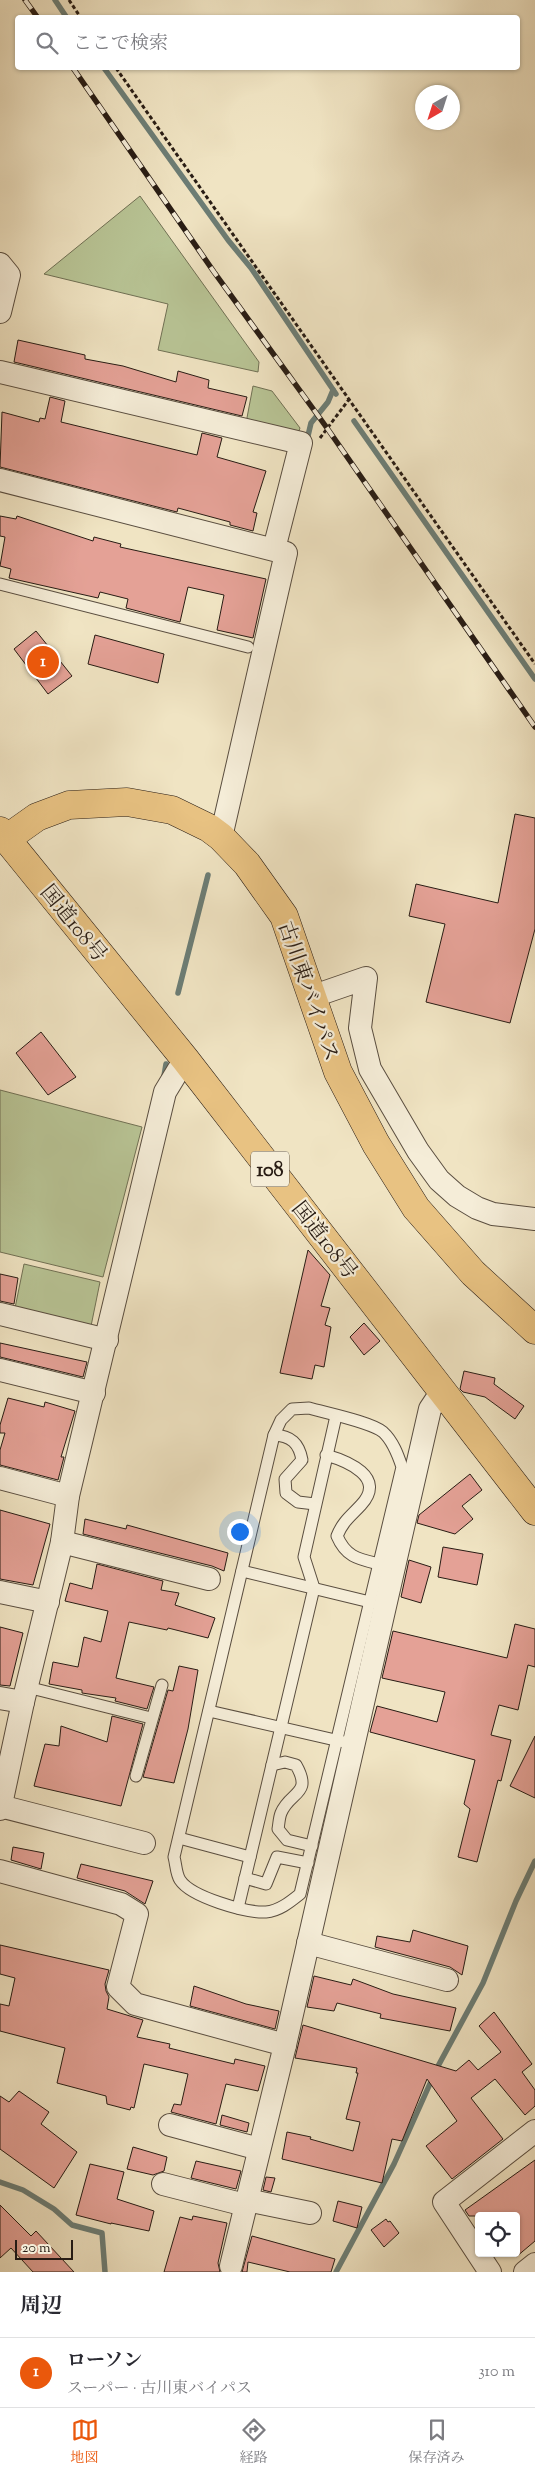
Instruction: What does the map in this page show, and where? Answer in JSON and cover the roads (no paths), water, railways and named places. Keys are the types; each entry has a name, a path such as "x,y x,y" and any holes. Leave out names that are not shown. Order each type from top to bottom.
{"highway":[{"name":"古川東バイパス","path":"3,835 37,817 70,804 127,802 172,810 209,828 221,837 248,864 284,916 338,1072 376,1144 416,1208 473,1273 535,1330"},
{"name":"国道108号","path":"3,835 185,1059 535,1511"}],"street":[{"path":"0,264 9,275 0,312"},
{"path":"0,372 301,443 274,549"},
{"path":"0,480 286,553 221,837"},
{"path":"311,997 366,978 360,1028 370,1069 418,1151 439,1180 457,1196 477,1208 493,1214 535,1219"},
{"path":"144,1843 0,1808 14,1697 39,1601 62,1542 58,1494 165,1092 185,1059"},
{"path":"0,1314 98,1338"},
{"path":"0,1370 85,1391"},
{"path":"231,2266 308,1943 345,1742 430,1409 442,1391"},
{"path":"0,1478 58,1494"},
{"path":"62,1542 210,1579"},
{"path":"0,1592 39,1601"},
{"path":"0,1871 122,1904 137,1914 118,1987 135,2004 285,2045"},
{"path":"308,1943 447,1980"},
{"path":"170,2125 259,2149"},
{"path":"490,2272 444,2202 535,2131"},
{"path":"163,2184 246,2202 310,2213"},
{"path":"525,2272 535,2264"}],"lane":[{"path":"0,584 248,647"},
{"path":"309,1408 370,1426 383,1432 394,1447 402,1467 370,1602 345,1742 312,1846 300,1894 287,1905 266,1912 238,1908 190,1891 179,1879 174,1857 274,1435 281,1420 292,1409 309,1408"},
{"path":"238,1908 314,1588 304,1557 336,1416"},
{"path":"274,1435 286,1435 295,1441 301,1452 302,1460 285,1479 286,1493 298,1502 315,1504"},
{"path":"326,1455 347,1461 362,1471 369,1483 368,1494 361,1505 342,1524 338,1536 342,1548 349,1554 379,1564"},
{"path":"242,1571 370,1602"},
{"path":"136,1776 151,1718 162,1685"},
{"path":"14,1697 151,1718"},
{"path":"209,1711 345,1742"},
{"path":"272,1765 286,1762 296,1765 303,1785 298,1794 280,1814 278,1829 287,1840 312,1846"},
{"path":"179,1838 250,1857"},
{"path":"245,1878 266,1884 277,1857 308,1863"}],"waterway":[{"path":"55,0 65,15"},
{"path":"105,70 228,240 251,268 336,394"},
{"path":"307,440 311,423 328,402 333,390"},
{"path":"354,421 535,679"},
{"path":"178,993 208,875"},
{"path":"164,1076 166,1064"},
{"path":"336,2272 394,2164 437,2068 483,1983 516,1901 535,1861"},
{"path":"0,2182 23,2190 54,2209 72,2225 102,2233 105,2272"}],"railway":[{"path":"25,0 36,15"},
{"path":"74,70 214,272 327,428 535,727"}],"place":[{"name":"ローソン","path":"43,662"}]}
